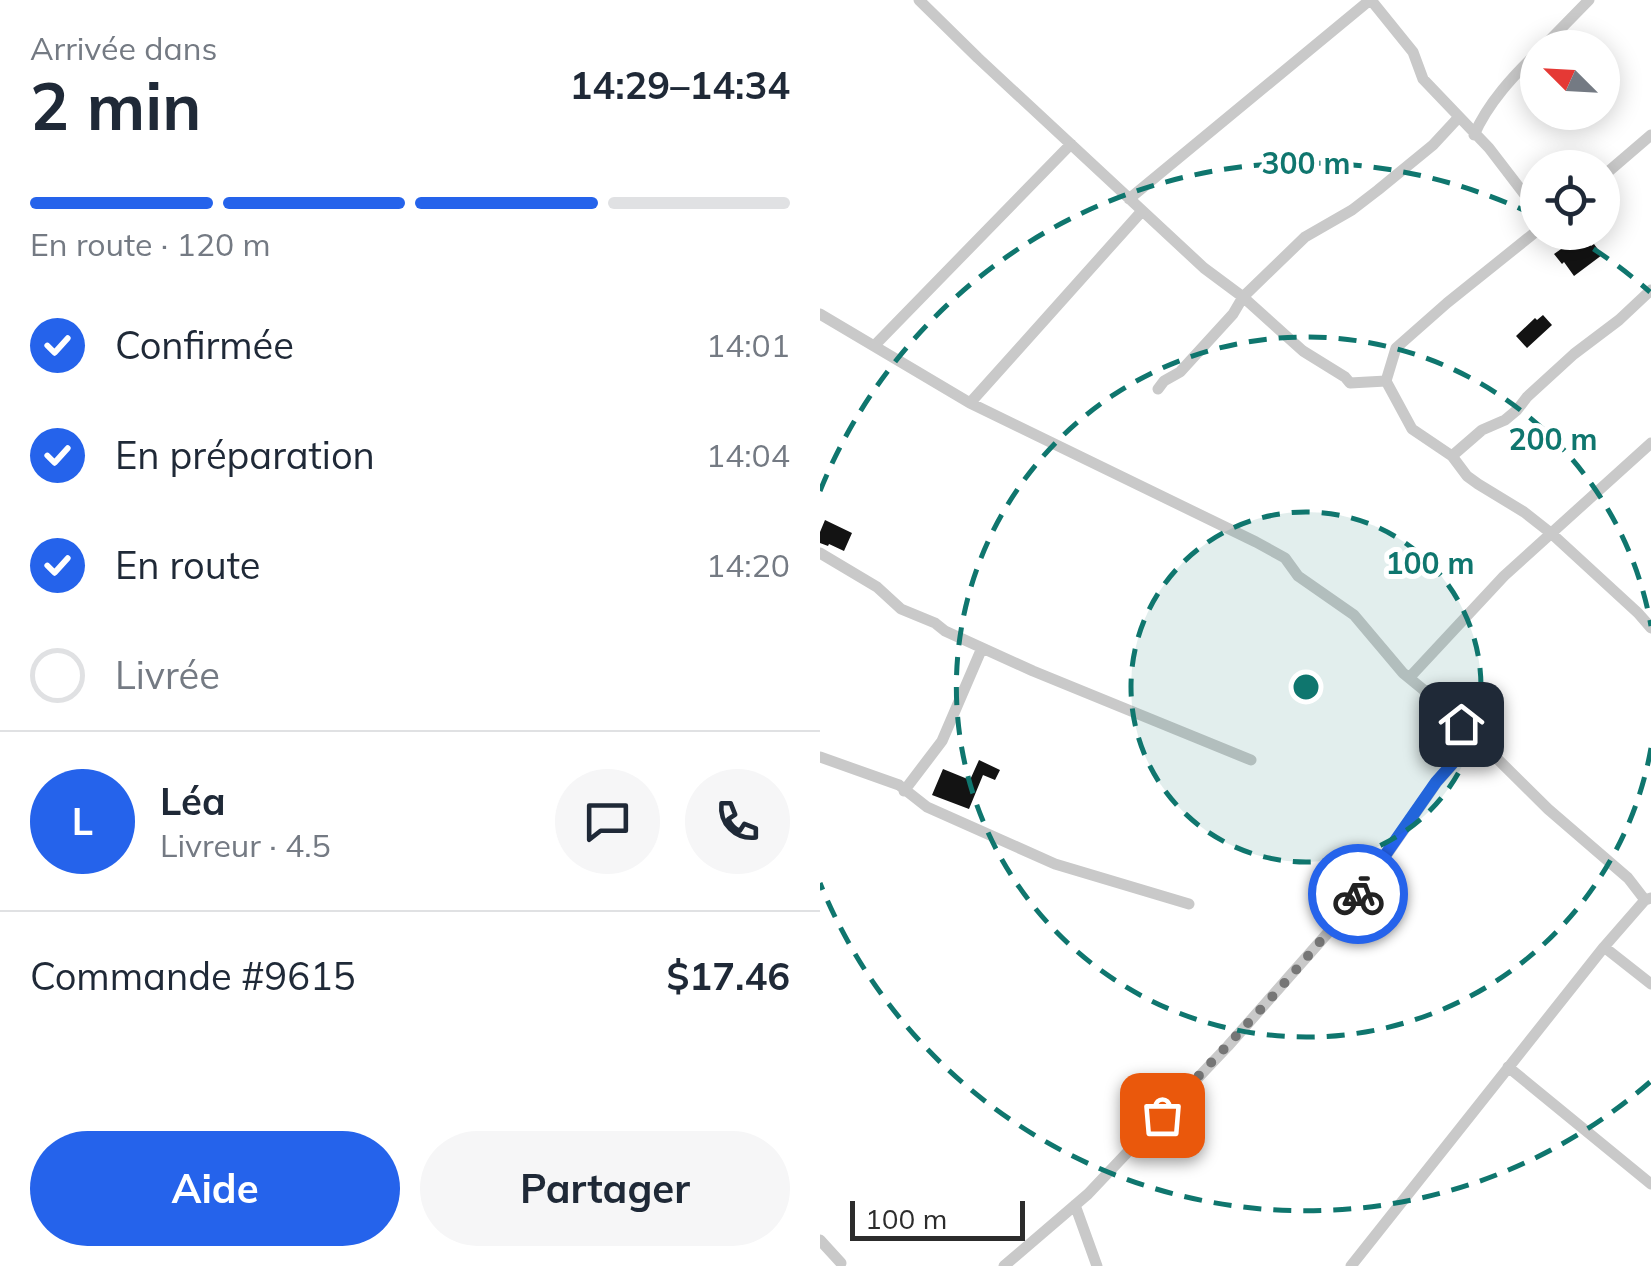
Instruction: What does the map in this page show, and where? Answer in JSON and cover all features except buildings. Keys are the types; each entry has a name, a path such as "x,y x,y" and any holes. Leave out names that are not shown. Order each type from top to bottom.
{"street":[{"path":"919,0 1204,268 1303,351 1350,382 1386,381"},
{"path":"1130,199 1371,0 1413,52 1423,79 1489,148 1520,188"},
{"path":"1560,30 1589,0"},
{"path":"1474,135 1499,93 1520,71"},
{"path":"1158,388 1180,372 1233,314 1243,297 1306,237 1378,190 1433,145 1458,118"},
{"path":"1620,161 1651,134"},
{"path":"874,346 1070,144"},
{"path":"970,403 1142,211"},
{"path":"1520,244 1396,348 1386,381 1412,429 1452,456 1467,476 1552,534 1651,628"},
{"path":"1452,456 1482,430 1517,410 1574,354 1651,290"},
{"path":"820,314 970,403 1285,558 1298,576 1354,615 1409,678 1447,709 1548,809 1648,899 1604,946 1351,1266"},
{"path":"1409,678 1504,576 1651,443"},
{"path":"820,554 877,587 902,608 982,648 1252,760"},
{"path":"904,790 942,741 982,648"},
{"path":"1004,1266 1075,1205 1144,1136 1333,927 1436,782 1475,738"},
{"path":"820,757 886,779 927,807 1055,864 1189,904"},
{"path":"1604,946 1651,984"},
{"path":"1508,1067 1651,1184"},
{"path":"1075,1205 1097,1266"},
{"path":"820,1240 841,1262"}],"way so far":[{"path":"1162,1115 1228,1046 1358,894"}],"route":[{"path":"1358,894 1436,782 1475,738 1461,724"}]}
